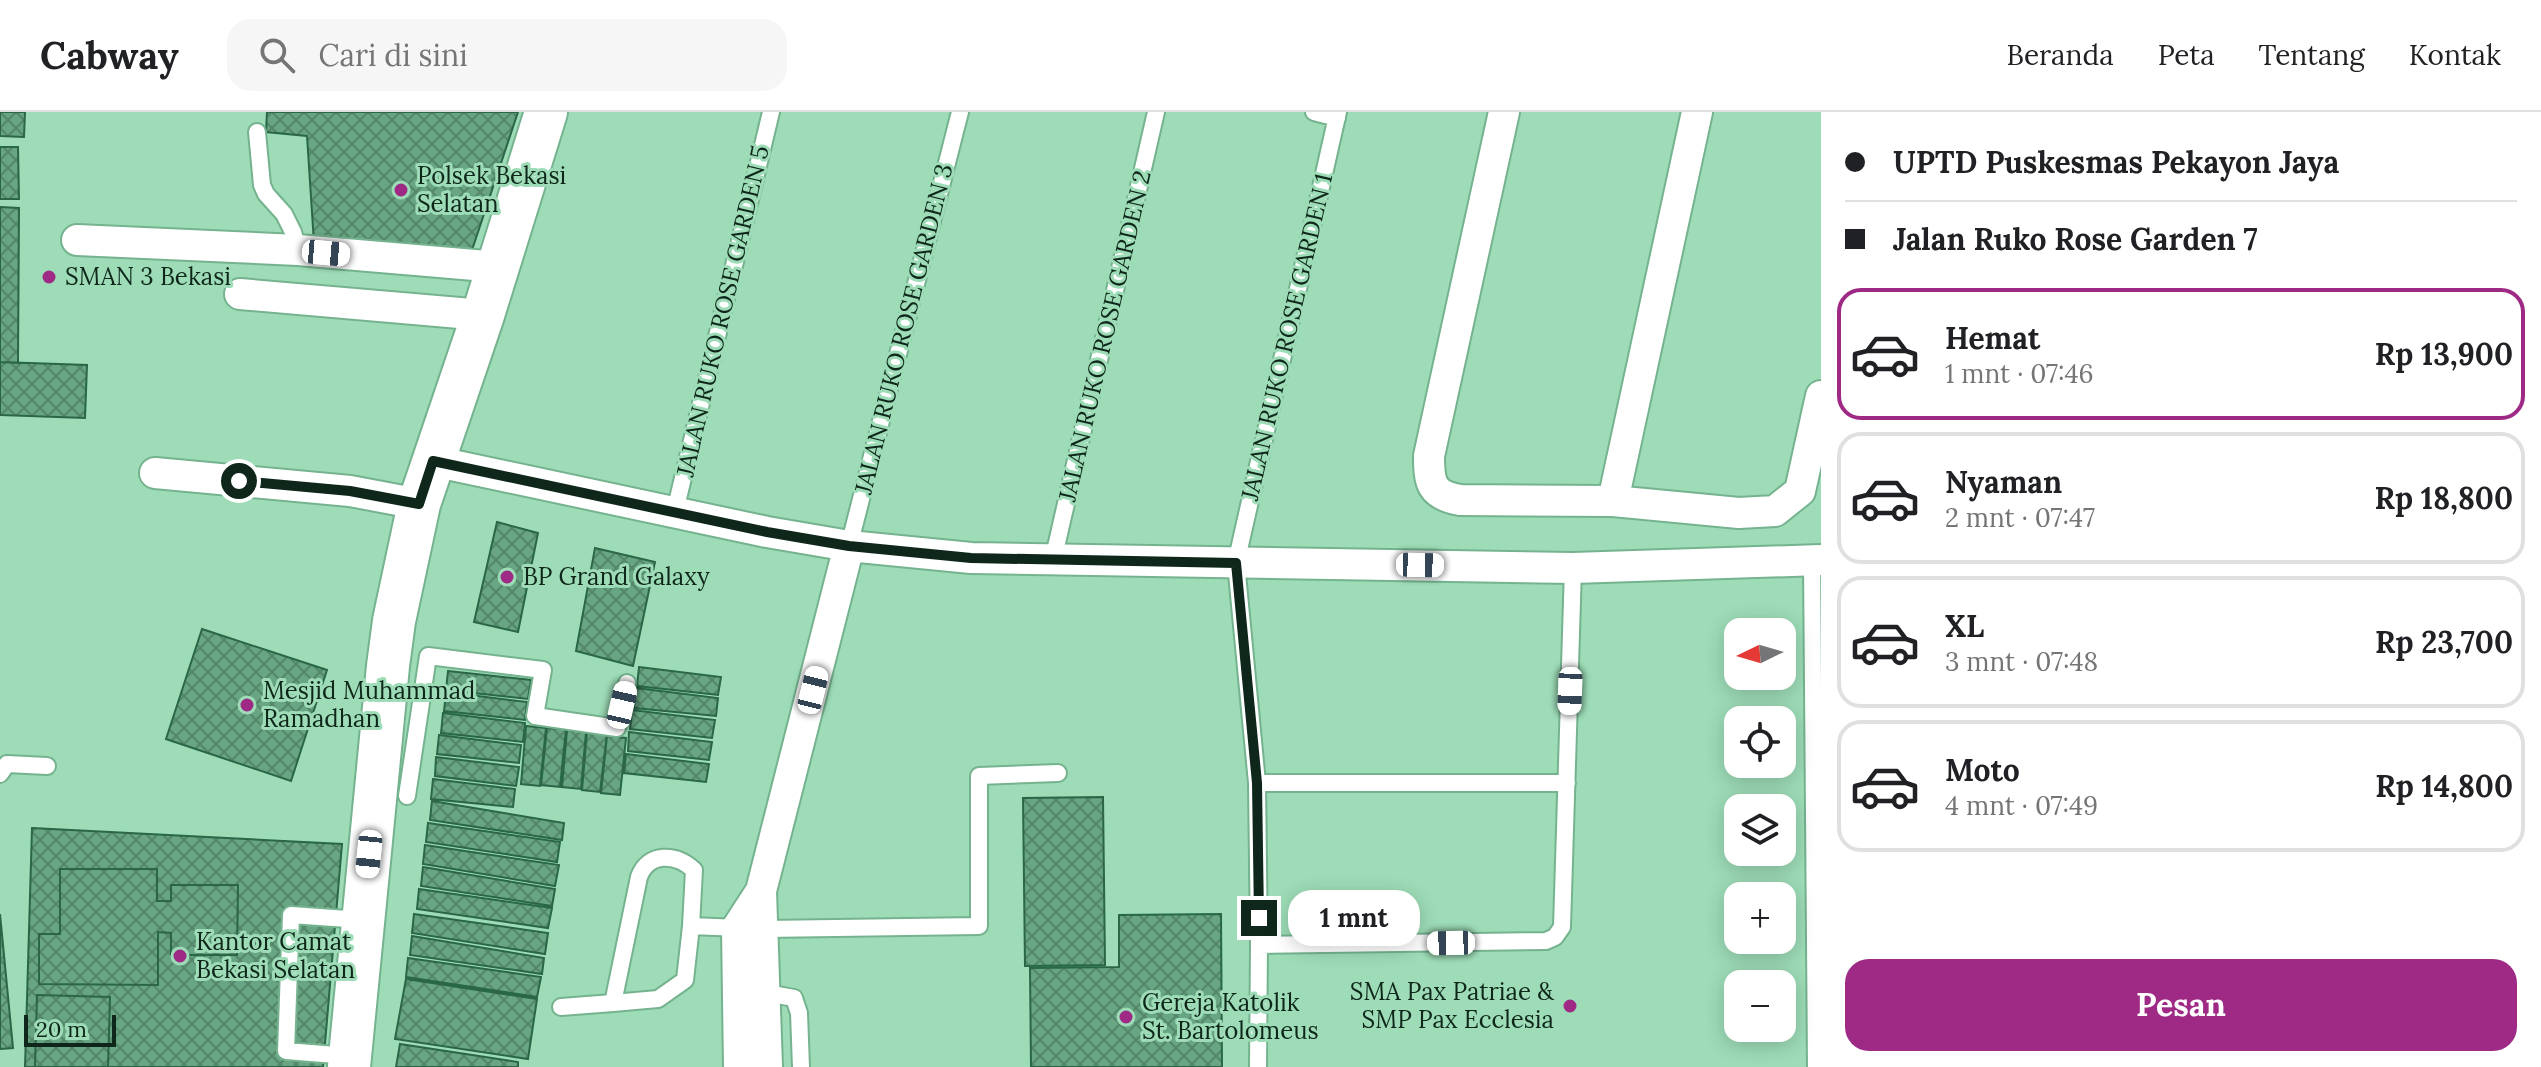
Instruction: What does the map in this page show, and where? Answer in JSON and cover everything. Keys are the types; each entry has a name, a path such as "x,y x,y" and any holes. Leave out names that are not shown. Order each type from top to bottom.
{"main road":[{"path":"349,1061 363,920 400,730 394,621 419,504 483,315 546,112"}],"street":[{"path":"1504,112 1429,456 1429,473 1434,488 1444,497 1460,500 1613,501 1739,513 1775,511 1800,491 1821,396"},
{"path":"1613,501 1697,112"},
{"path":"77,240 298,250 498,267"},
{"path":"240,294 483,315"},
{"path":"433,461 767,532 849,546 959,557 1573,568 1817,560"},
{"path":"155,473 350,491 419,504"},
{"path":"739,1067 750,928 849,546"},
{"path":"750,928 766,993 767,1067"}],"lane":[{"name":"JALAN RUKO ROSE GARDEN 5","path":"675,511 771,112"},
{"name":"JALAN RUKO ROSE GARDEN 3","path":"849,546 960,112"},
{"name":"JALAN RUKO ROSE GARDEN 2","path":"1053,560 1156,112"},
{"path":"1314,112 1337,115"},
{"name":"JALAN RUKO ROSE GARDEN 1","path":"1258,1067 1257,783 1236,563 1337,115"},
{"path":"257,132 262,185 284,214 298,250"},
{"path":"1816,1067 1817,560"},
{"path":"1259,945 1546,941 1555,937 1562,927 1573,568"},
{"path":"407,796 400,730 428,656 543,670 535,716 617,728 627,683"},
{"path":"0,774 7,764 47,766"},
{"path":"691,926 979,926 979,776 1058,773"},
{"path":"1257,783 1567,783"},
{"path":"561,1007 613,1003 658,999 685,980 694,870 686,863 673,859 646,862 639,877 613,1003"},
{"path":"349,1061 286,1051 291,915 363,920"},
{"path":"766,993 794,998 799,1013 801,1067"}],"building":[{"path":"0,112 25,112 24,137 0,136"},
{"name":"Polsek Bekasi Selatan","path":"267,112 518,112 472,250 314,243 307,136 266,132"},
{"path":"0,147 18,147 19,199 0,199"},
{"path":"0,207 19,208 18,363 0,362"},
{"path":"0,362 87,365 85,418 0,415"},
{"name":"BP Grand Galaxy","path":"497,522 538,533 518,632 474,622"},
{"path":"595,548 655,562 633,666 576,651"},
{"name":"Mesjid Muhammad Ramadhan","path":"202,629 327,670 291,781 166,739"},
{"path":"639,667 721,677 718,695 637,686"},
{"path":"448,671 531,680 528,699 446,690"},
{"path":"636,688 718,698 716,716 634,708"},
{"path":"446,692 527,702 525,720 444,711"},
{"path":"632,710 715,720 712,738 630,729"},
{"path":"443,713 525,723 523,742 441,733"},
{"path":"526,726 546,728 540,786 521,784"},
{"path":"547,728 566,729 560,787 541,785"},
{"path":"567,730 586,732 581,789 562,787"},
{"path":"587,732 607,734 600,792 582,790"},
{"path":"629,732 712,742 709,760 628,751"},
{"path":"439,735 521,745 519,763 437,754"},
{"path":"607,736 626,738 620,795 601,793"},
{"path":"626,754 709,764 706,782 624,773"},
{"path":"436,757 519,767 516,786 435,776"},
{"path":"433,779 515,789 513,807 431,799"},
{"path":"1103,797 1105,965 1025,966 1023,798"},
{"path":"432,801 564,823 562,840 430,820"},
{"path":"428,823 560,842 557,862 426,842"},
{"name":"Kantor Camat Bekasi Selatan","path":"32,828 342,844 323,1067 25,1067"},
{"path":"425,845 559,865 555,886 423,864"},
{"path":"423,867 555,889 552,906 421,886"},
{"path":"60,869 157,869 157,901 171,901 171,885 238,885 237,955 171,955 171,933 158,932 158,985 39,984 39,934 60,934"},
{"path":"419,889 552,908 548,928 417,909"},
{"path":"0,914 13,1048 0,1049"},
{"path":"414,914 548,933 545,954 412,933"},
{"name":"Gereja Katolik St. Bartolomeus","path":"1221,914 1222,1067 1031,1067 1030,968 1119,967 1119,915"},
{"path":"412,936 544,958 542,974 410,955"},
{"path":"408,958 541,977 537,997 406,977"},
{"path":"406,979 537,999 528,1059 395,1039"},
{"path":"37,995 110,997 108,1067 35,1067"},
{"path":"400,1044 518,1062 518,1067 396,1067"}],"place":[{"name":"Polsek Bekasi Selatan","path":"401,190"},
{"name":"SMAN 3 Bekasi","path":"49,277"},
{"name":"BP Grand Galaxy","path":"507,577"},
{"name":"Mesjid Muhammad Ramadhan","path":"247,705"},
{"name":"Kantor Camat Bekasi Selatan","path":"180,956"},
{"name":"SMA Pax Patriae & SMP Pax Ecclesia","path":"1570,1006"},
{"name":"Gereja Katolik St. Bartolomeus","path":"1126,1017"}],"route":[{"path":"239,481 350,491 419,504 433,461 767,532 849,546 971,558 1236,563 1257,783 1259,918"}]}
